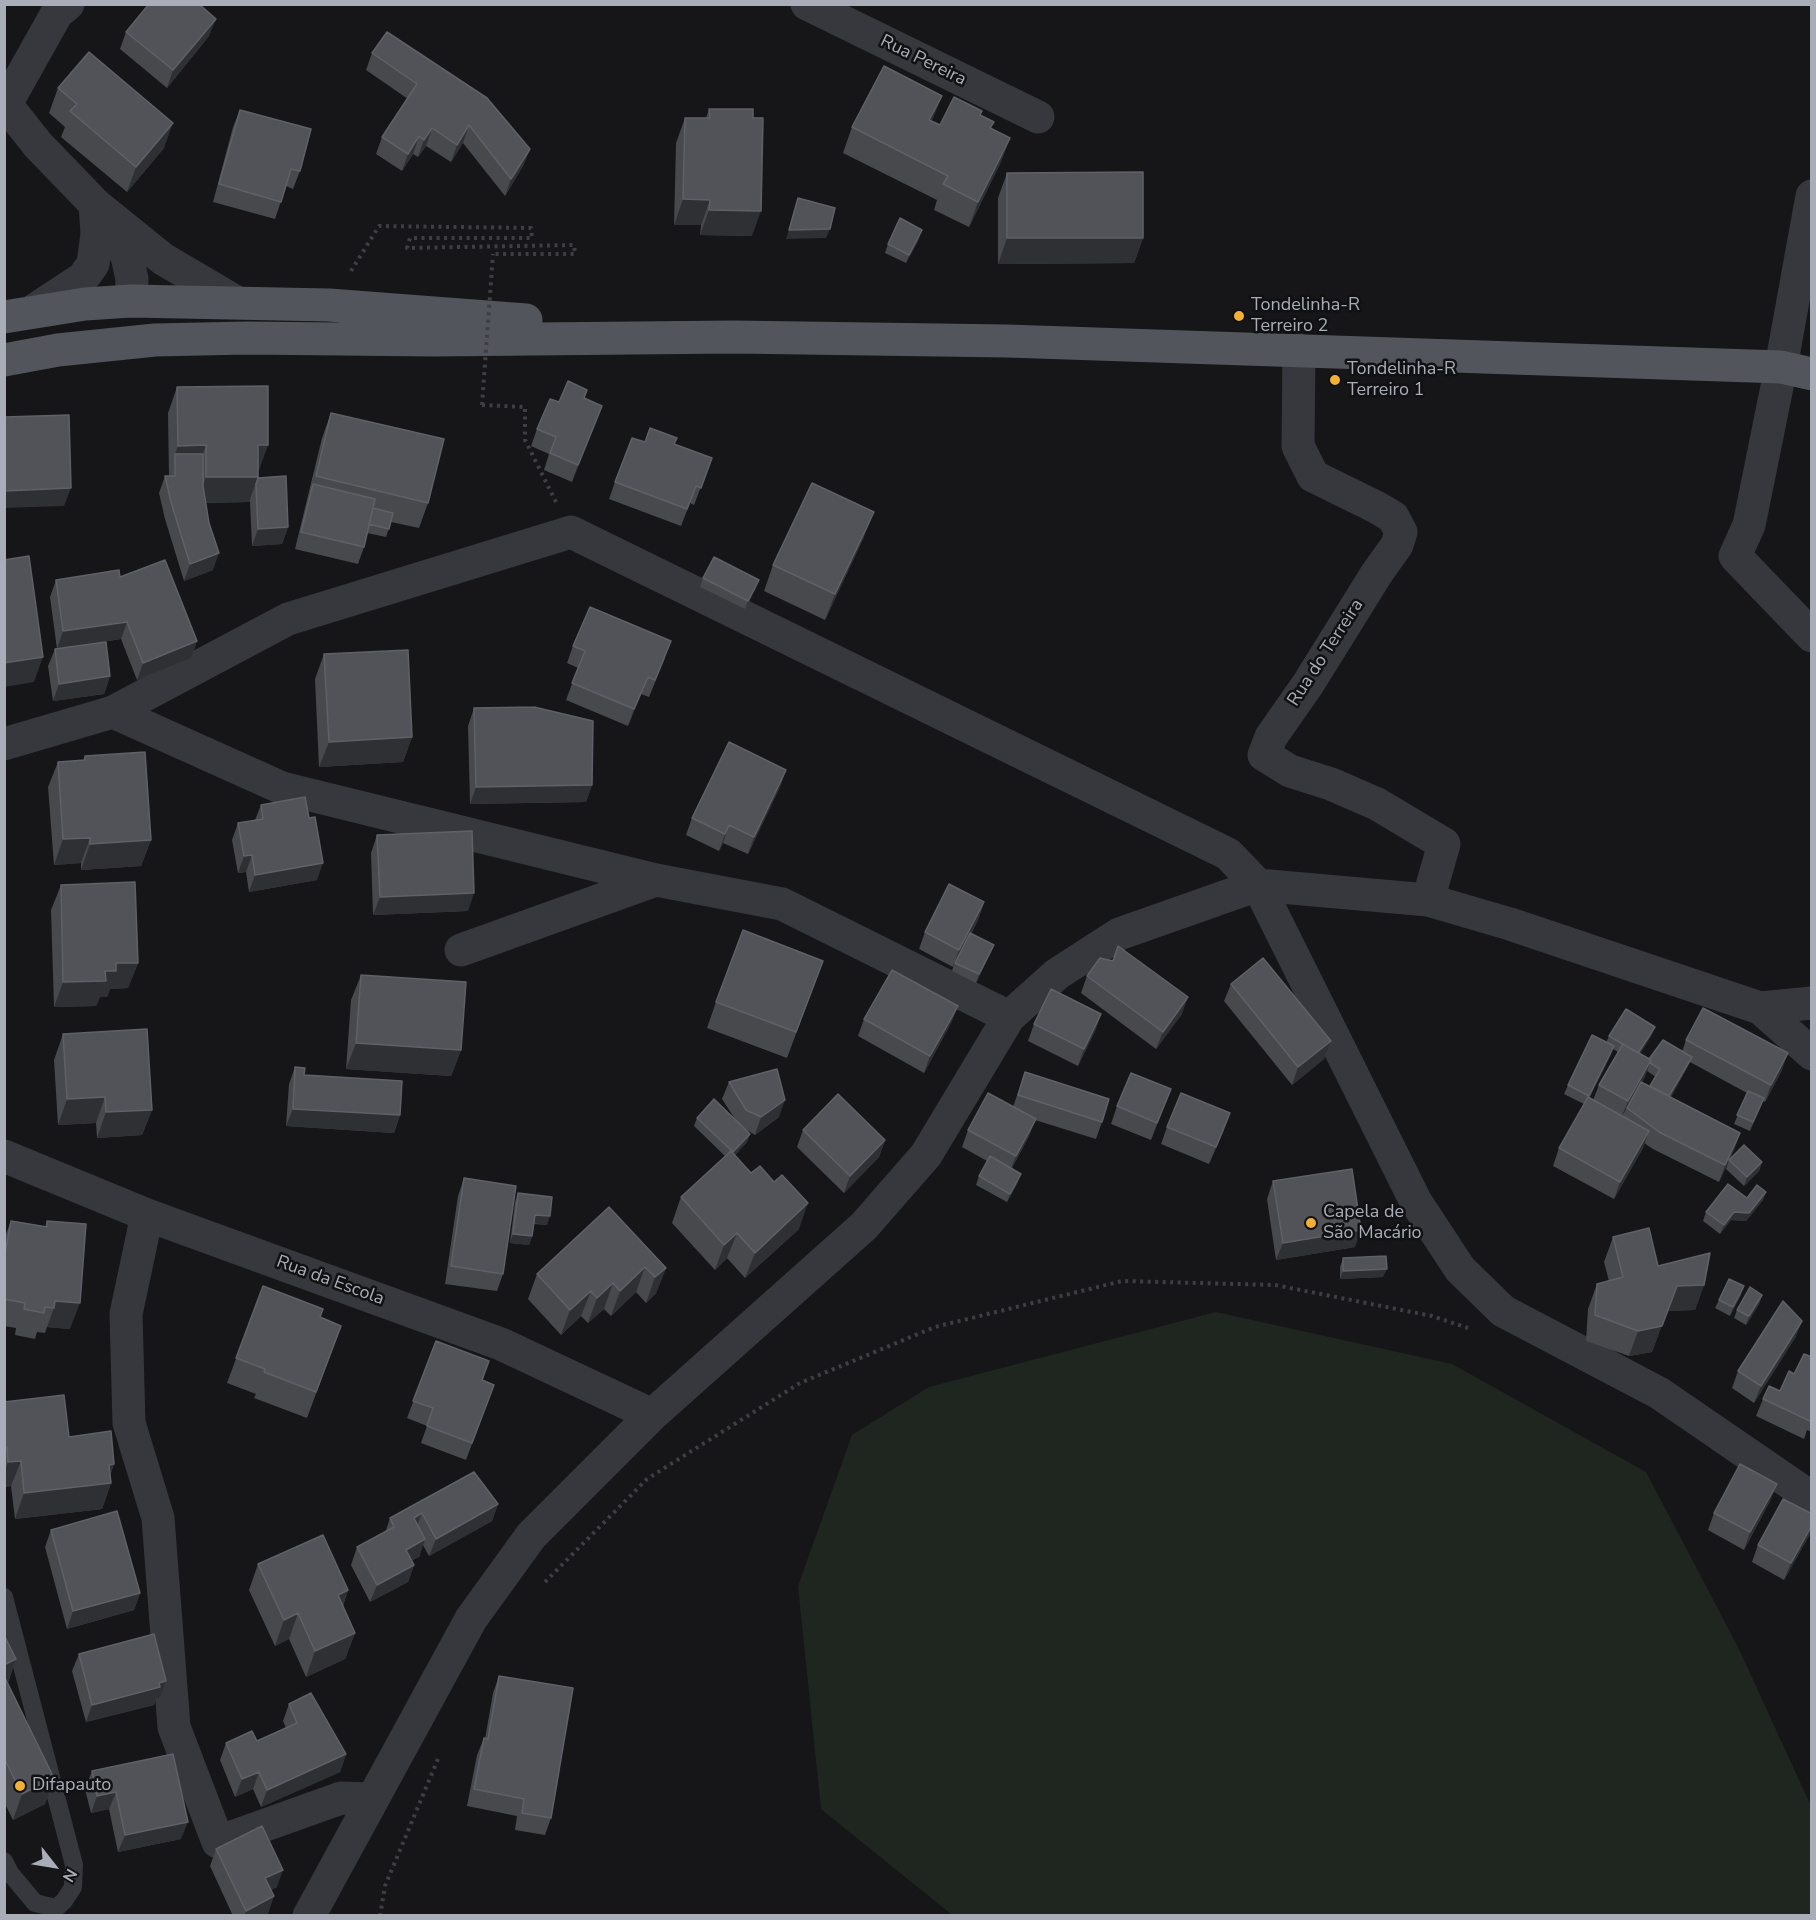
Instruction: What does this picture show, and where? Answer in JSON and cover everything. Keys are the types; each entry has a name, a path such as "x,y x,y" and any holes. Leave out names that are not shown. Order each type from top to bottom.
{"main road":[{"path":"4,335 51,327 111,321 131,301"},
{"path":"131,301 155,318 275,321 314,338"},
{"path":"19,314 84,304 131,301 236,302 329,305 734,336"},
{"path":"4,360 58,350 155,340 314,338 446,340 734,336 1299,350 1796,370"}],"street":[{"path":"68,4 57,14 5,103 38,145 95,204 163,259 236,302"},
{"name":"Rua Pereira","path":"807,4 1038,117"},
{"path":"1812,196 1796,370 1749,525 1735,556 1812,636"},
{"path":"95,204 127,256 132,279 131,301"},
{"path":"19,314 68,290 83,278 93,264 97,234 95,204"},
{"name":"Rua do Terreira","path":"1299,350 1298,446 1313,476 1393,517 1401,532 1396,545 1308,684 1270,737 1264,755 1290,771 1331,784 1377,804 1444,844 1428,900"},
{"path":"4,744 113,712 288,619 571,532 1228,854 1258,885 1416,1202 1460,1269 1503,1311 1659,1393 1812,1498"},
{"path":"113,712 282,788 656,880 782,904 1009,1017"},
{"path":"461,950 656,880"},
{"path":"309,1916 471,1619 531,1536 652,1415 864,1226 926,1155 1009,1017 1057,974 1119,934 1258,885 1428,900 1510,924 1760,1008 1812,1054"},
{"path":"1760,1008 1812,1003"},
{"name":"Rua da Escola","path":"4,1156 147,1215 501,1344 652,1415"},
{"path":"147,1215 126,1314 129,1423 158,1518 174,1727 218,1842 341,1798 372,1799"}],"lane":[{"path":"4,1597 74,1865 73,1887 56,1908 35,1903 10,1873 4,1861"}],"path":[{"path":"329,305 379,226 531,228 532,238 410,238 407,248 574,245 575,254 493,254 482,405 525,407 525,440 571,532"},
{"path":"544,1582 647,1479 800,1383 935,1327 1122,1281 1275,1285 1432,1316 1478,1332"},
{"path":"380,1916 385,1886 440,1756"}],"shaded area":[{"path":"1216,1312 1452,1364 1646,1472 1738,1647 1811,1806 1811,1915 952,1915 821,1809 798,1586 852,1435 929,1387"}],"building":[{"path":"149,4 199,4 216,19 173,70 126,32"},
{"path":"387,32 487,98 530,149 511,179 469,125 457,145 432,128 424,140 419,136 408,154 382,137 417,84 372,53"},
{"path":"89,52 173,123 136,167 70,111 77,104 58,88"},
{"path":"884,66 942,96 929,120 940,125 954,97 982,111 980,115 994,122 990,128 1010,138 978,202 943,184 948,176 852,127"},
{"path":"709,109 753,109 753,118 763,118 761,211 709,210 710,200 683,199 685,118 710,118"},
{"path":"240,110 311,129 300,171 291,169 281,202 219,184"},
{"path":"1143,172 1143,238 1007,238 1007,173"},
{"path":"798,198 835,208 830,229 789,230"},
{"path":"900,218 922,230 909,255 888,244"},
{"path":"568,381 587,390 584,398 602,406 578,465 550,453 556,437 537,429 550,399 559,402"},
{"path":"268,386 268,445 258,445 258,477 206,477 206,445 178,446 177,387"},
{"path":"331,413 444,439 428,503 316,476"},
{"path":"69,415 71,488 4,491 4,417"},
{"path":"650,428 677,438 674,444 712,458 701,488 696,486 687,509 615,482 632,438 645,442"},
{"path":"175,454 203,454 203,486 209,523 219,553 190,564 165,476 175,476"},
{"path":"286,476 288,527 258,529 256,484 258,478"},
{"path":"812,483 874,512 835,594 773,565"},
{"path":"313,484 375,499 364,547 301,532"},
{"path":"373,508 393,513 389,529 369,524"},
{"path":"29,556 43,657 4,663 4,560"},
{"path":"714,557 759,580 748,601 703,578"},
{"path":"165,560 197,641 143,663 127,622 63,631 56,580 119,570 120,577"},
{"path":"590,607 671,641 655,680 648,677 634,709 572,683 585,651 573,646"},
{"path":"106,642 110,676 59,684 55,649"},
{"path":"408,650 412,737 329,742 324,654"},
{"path":"534,707 593,721 592,785 476,787 474,708"},
{"path":"729,742 786,770 754,837 729,825 725,834 692,818"},
{"path":"145,752 151,840 90,844 90,838 63,839 58,762 85,760 85,756"},
{"path":"305,797 309,818 315,817 323,863 255,875 252,855 244,856 238,823 263,819 261,805"},
{"path":"472,831 474,893 380,897 377,835"},
{"path":"135,882 138,963 116,963 116,971 105,971 106,981 63,982 61,885"},
{"path":"949,884 984,902 959,950 925,932"},
{"path":"743,930 823,961 796,1032 716,1002"},
{"path":"970,933 994,945 979,974 955,963"},
{"path":"1118,946 1188,997 1163,1032 1087,976 1100,958 1113,961"},
{"path":"1263,958 1331,1041 1298,1067 1231,984"},
{"path":"892,970 958,1006 930,1056 864,1019"},
{"path":"361,975 466,982 461,1050 356,1043"},
{"path":"1051,989 1101,1014 1084,1049 1034,1024"},
{"path":"1703,1008 1788,1053 1771,1085 1686,1040"},
{"path":"1626,1009 1655,1027 1638,1053 1609,1036"},
{"path":"147,1029 152,1110 106,1112 105,1097 67,1099 63,1034"},
{"path":"1592,1035 1614,1046 1589,1096 1568,1085"},
{"path":"1663,1040 1692,1057 1669,1096 1650,1086 1660,1069 1650,1063 1649,1059"},
{"path":"1623,1044 1651,1060 1628,1101 1599,1085"},
{"path":"295,1067 305,1068 304,1075 402,1081 400,1115 293,1109"},
{"path":"777,1069 785,1100 761,1117 746,1110 729,1082"},
{"path":"1025,1072 1109,1099 1102,1122 1018,1095"},
{"path":"1131,1073 1171,1089 1157,1123 1117,1106"},
{"path":"1641,1082 1740,1133 1725,1165 1659,1132 1627,1108"},
{"path":"1748,1091 1764,1098 1753,1122 1737,1115"},
{"path":"988,1093 1036,1119 1016,1156 968,1130"},
{"path":"1181,1093 1230,1113 1216,1147 1167,1127"},
{"path":"838,1094 885,1140 850,1176 803,1130"},
{"path":"1588,1097 1649,1131 1620,1182 1559,1148"},
{"path":"714,1099 750,1134 733,1152 697,1118"},
{"path":"1744,1145 1762,1162 1747,1177 1729,1160"},
{"path":"731,1151 751,1173 760,1166 774,1182 782,1175 808,1203 755,1253 737,1233 724,1245 681,1197"},
{"path":"990,1156 1021,1174 1010,1194 979,1176"},
{"name":"Capela de São Macário","path":"1352,1169 1361,1230 1283,1243 1273,1181"},
{"path":"464,1178 516,1186 503,1274 451,1266"},
{"path":"1728,1184 1747,1198 1757,1185 1766,1192 1749,1213 1734,1212 1724,1225 1706,1212"},
{"path":"518,1193 552,1197 550,1216 535,1215 532,1236 513,1234"},
{"path":"609,1207 666,1268 655,1277 645,1267 620,1291 613,1283 597,1298 591,1291 570,1310 537,1274"},
{"path":"11,1221 47,1227 47,1221 86,1224 80,1303 55,1301 54,1308 45,1307 44,1313 24,1309 25,1303 4,1299 4,1259"},
{"path":"1649,1228 1658,1266 1710,1253 1704,1285 1677,1286 1662,1326 1638,1331 1595,1315 1597,1284 1623,1277 1613,1237"},
{"path":"1386,1256 1387,1269 1343,1271 1343,1258"},
{"path":"1729,1279 1744,1286 1733,1307 1719,1300"},
{"path":"263,1286 323,1309 320,1317 341,1326 316,1392 264,1372 265,1369 236,1358"},
{"path":"1750,1287 1762,1295 1749,1316 1737,1310"},
{"path":"1783,1301 1802,1321 1761,1386 1738,1371"},
{"path":"436,1341 489,1361 482,1380 494,1385 472,1443 427,1426 433,1408 413,1401"},
{"path":"1804,1354 1812,1357 1812,1418 1810,1421 1763,1399 1769,1386 1780,1391 1789,1371 1794,1374"},
{"path":"64,1395 69,1437 111,1431 114,1464 109,1465 111,1483 24,1493 21,1461 8,1462 7,1447 4,1447 4,1402"},
{"path":"1740,1464 1777,1484 1750,1532 1714,1513"},
{"path":"474,1472 498,1504 436,1539 422,1513 414,1518 425,1539 406,1550 414,1565 377,1585 357,1547 394,1527 390,1518"},
{"path":"1783,1499 1812,1514 1812,1525 1791,1563 1758,1545"},
{"path":"117,1511 140,1593 73,1611 51,1530"},
{"path":"323,1535 348,1590 338,1595 355,1633 315,1651 298,1613 284,1620 258,1564"},
{"path":"154,1634 166,1681 159,1683 160,1687 92,1705 79,1654"},
{"path":"4,1635 16,1659 4,1665"},
{"path":"4,1676 54,1778 22,1794 4,1760"},
{"path":"499,1676 573,1688 551,1818 522,1813 524,1799 474,1789 484,1738 488,1739"},
{"path":"311,1693 346,1754 267,1790 259,1772 242,1779 226,1743 252,1731 257,1741 297,1723 289,1704"},
{"path":"173,1754 188,1822 125,1835 116,1792 97,1796 92,1771"},
{"path":"262,1826 283,1870 265,1878 274,1896 246,1911 216,1849"}],"place":[{"name":"Tondelinha-R Terreiro 2","path":"1239,316"},
{"name":"Tondelinha-R Terreiro 1","path":"1335,380"},
{"name":"Capela de São Macário","path":"1311,1223"},
{"name":"Difapauto","path":"20,1786"}]}
